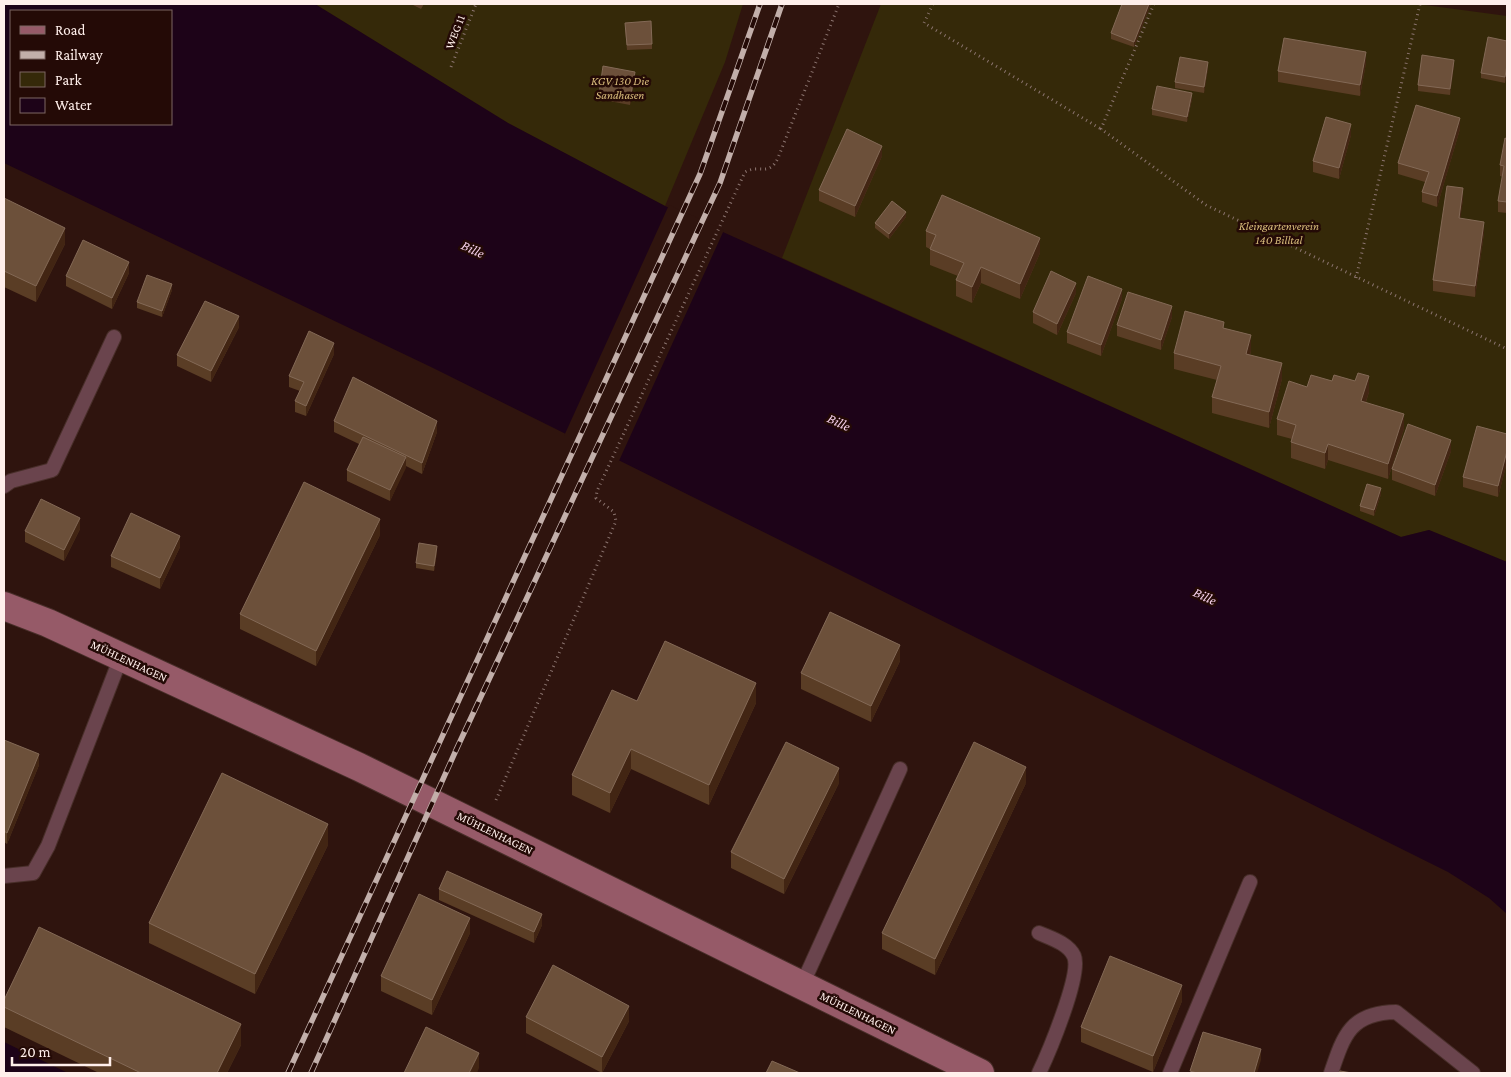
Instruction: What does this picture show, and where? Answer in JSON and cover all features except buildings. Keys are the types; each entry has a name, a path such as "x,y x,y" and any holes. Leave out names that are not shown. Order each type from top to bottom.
{"street":[{"name":"MÜHLENHAGEN","path":"4,606 48,624 359,766 980,1073"}],"lane":[{"path":"4,486 11,481 52,470 114,337"},
{"path":"4,876 33,873 48,846 121,657"},
{"path":"802,986 900,769"},
{"path":"1170,1073 1250,882"},
{"path":"1038,933 1062,944 1074,956 1075,966 1060,1028 1039,1073"},
{"path":"1331,1073 1341,1044 1352,1025 1378,1013 1396,1012 1473,1073"}],"path":[{"name":"WEG 11","path":"451,68 476,4"},
{"path":"485,827 616,520 614,512 596,498 601,483 745,172 753,169 767,169 774,166 839,4"},
{"path":"933,4 924,22 1101,129 1206,205 1507,349"},
{"path":"1101,129 1154,4"},
{"path":"1356,278 1420,4"}],"green space":[{"name":"KGV 130 Die Sandhasen","path":"315,4 743,4 725,62 665,206 508,123"},
{"name":"Kleingartenverein 140 Billtal","path":"881,4 1417,4 1507,16 1507,562 1429,530 1401,537 782,258"}],"water":[{"name":"Bille","path":"4,4 315,4 508,123 665,206 1401,537 1429,530 1507,562 1507,914 1489,898 1448,872 431,367 4,163"},
{"path":"4,1042 68,1073 4,1073"}],"pier":[{"path":"669,205 724,230 618,463 564,436"}],"railway":[{"path":"288,1073 700,174 760,4"},
{"path":"311,1073 457,748 720,183 782,4"}]}
